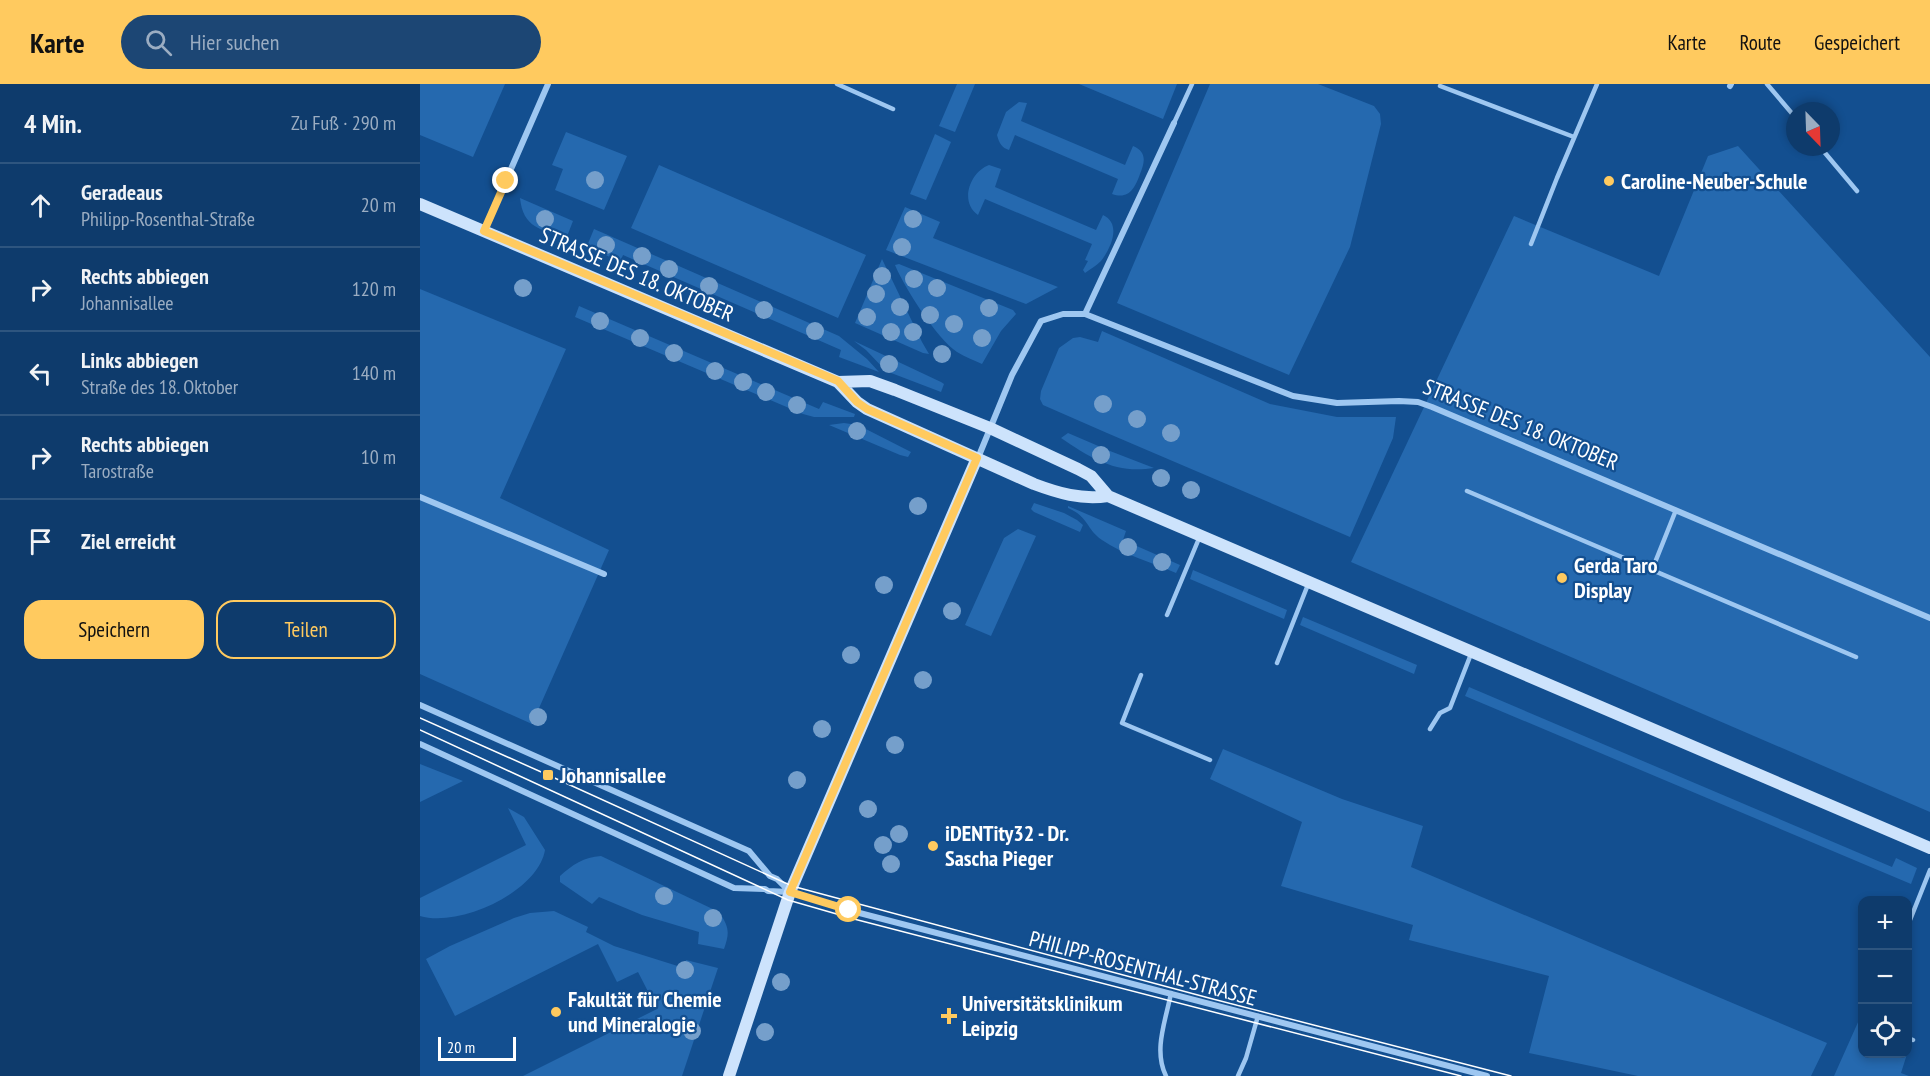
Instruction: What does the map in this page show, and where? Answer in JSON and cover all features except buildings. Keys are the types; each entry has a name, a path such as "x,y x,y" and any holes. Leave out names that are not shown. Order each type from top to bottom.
{"main road":[{"name":"STRASSE DES 18. OKTOBER","path":"420,204 838,381 870,381 941,407 1078,469 1091,477 1108,496 1930,848"},
{"name":"STRASSE DES 18. OKTOBER","path":"838,381 857,402 867,409 1034,484 1081,498 1108,496"},
{"path":"729,1076 790,892 977,458"}],"street":[{"path":"484,231 548,84"},
{"path":"1085,314 1174,123"},
{"name":"STRASSE DES 18. OKTOBER","path":"977,458 1012,375 1041,321 1064,314 1085,314 1293,396 1337,403 1399,400 1418,402 1930,618"},
{"path":"420,497 604,574"},
{"name":"PHILIPP-ROSENTHAL-STRASSE","path":"420,705 749,851 770,876 777,879 790,892"},
{"name":"PHILIPP-ROSENTHAL-STRASSE","path":"420,744 734,888 790,892 881,919 1171,993 1469,1074 1486,1076"}],"lane":[{"path":"837,84 893,109"},
{"path":"1174,123 1192,84"},
{"path":"1531,244 1597,84"},
{"path":"1767,84 1786,106"},
{"path":"1440,86 1574,137"},
{"path":"1828,156 1857,191"},
{"path":"1467,491 1856,657"},
{"path":"1652,570 1676,510"},
{"path":"1167,615 1200,536"},
{"path":"1277,663 1309,582"},
{"path":"1430,729 1440,713 1450,708 1472,652"},
{"path":"1141,675 1122,723 1210,760"},
{"path":"1912,915 1930,870"},
{"path":"1166,1076 1162,1067 1161,1040 1171,993"},
{"path":"1238,1076 1246,1058 1258,1016"}],"shaded area":[{"path":"420,84 505,84 473,157 420,135"},
{"path":"957,84 975,84 955,132 939,126"},
{"path":"1079,84 1177,84 1163,119"},
{"path":"1210,84 1318,84 1374,106 1380,114 1381,124 1350,247 1289,375 1117,303"},
{"path":"1019,102 1027,103 1021,121 1125,165 1133,146 1138,148 1143,154 1144,161 1138,179 1130,192 1123,195 1112,194 1118,179 1015,135 1009,150 1004,148 997,135 1006,112"},
{"path":"566,132 627,156 604,210 555,190 563,169 552,165"},
{"path":"935,134 951,142 926,200 910,194"},
{"path":"1738,146 1930,357 1930,812 1351,562 1514,216 1659,276 1708,156"},
{"path":"659,165 866,255 838,318 631,228"},
{"path":"989,165 1001,169 995,187 1096,230 1103,215 1109,219 1113,236 1101,261 1085,273 1083,270 1088,261 1085,260 1092,244 985,199 978,215 969,203 969,188 977,174"},
{"path":"520,198 573,221 566,239 541,230 529,222"},
{"path":"905,207 940,222 933,238 1058,287 1026,304 886,250"},
{"path":"594,229 839,336 879,372 839,357 841,350 623,255 620,262 587,246"},
{"path":"882,259 922,342 929,354 855,323"},
{"path":"899,264 1013,310 1016,314 1001,331 982,364 957,352 940,336 906,286 895,265"},
{"path":"420,289 566,349 500,498 609,550 532,724 420,674"},
{"path":"579,306 819,409 823,402 855,414 854,417 814,417 803,414 575,317"},
{"path":"1102,331 1270,404 1337,417 1396,417 1393,438 1350,537 1043,405 1040,399 1041,391 1059,348 1073,338 1080,337 1098,342"},
{"path":"854,341 941,382 944,384 941,392 886,371"},
{"path":"844,423 858,425 911,452 908,457 900,455 829,425"},
{"path":"1068,433 1154,468 1128,469 1105,463 1061,438"},
{"path":"1034,503 1077,520 1083,525 1080,532 1034,512 1031,509"},
{"path":"1068,506 1126,531 1123,540 1180,565 1176,573 1110,545 1097,536 1084,519"},
{"path":"1018,529 1036,536 991,636 965,625 1004,538"},
{"path":"1193,570 1287,610 1284,619 1190,579"},
{"path":"1303,617 1417,665 1414,674 1300,625"},
{"path":"1469,687 1892,867 1896,858 1917,868 1911,884 1465,696"},
{"path":"1223,749 1342,799 1423,826 1411,867 1827,1043 1811,1076 1638,1076 1529,1053 1549,976 1409,940 1413,925 1281,886 1302,822 1210,779"},
{"path":"420,764 463,781 420,802"},
{"path":"508,808 524,817 545,850 539,865 528,880 513,893 475,911 455,917 420,916 420,898 526,845"},
{"path":"601,856 719,912 728,930 724,949 698,944 699,932 642,915 599,897 592,904 560,882 560,876 574,865 589,858"},
{"path":"554,911 588,927 586,932 614,946 684,968 686,960 718,968 682,1076 523,1076 657,1009 638,972 617,982 598,944 455,1016 426,959 514,918 530,913"},
{"path":"1858,1022 1858,1058 1906,1058 1901,1073 1909,1076 1834,1076"}],"tram line":[{"path":"420,718 792,886 1511,1076"},
{"path":"420,730 788,900 1461,1076"}],"place":[{"name":"Caroline-Neuber-Schule","path":"1609,181"},
{"name":"Gerda Taro Display","path":"1562,578"},
{"name":"Johannisallee","path":"548,775"},
{"name":"iDENTity32 - Dr. Sascha Pieger","path":"933,846"},
{"name":"Fakultät für Chemie und Mineralogie","path":"556,1012"},
{"name":"Universitätsklinikum Leipzig","path":"949,1016"}],"route":[{"path":"506,181 484,231 838,381 857,402 867,409 977,458 790,892 849,910"}]}
